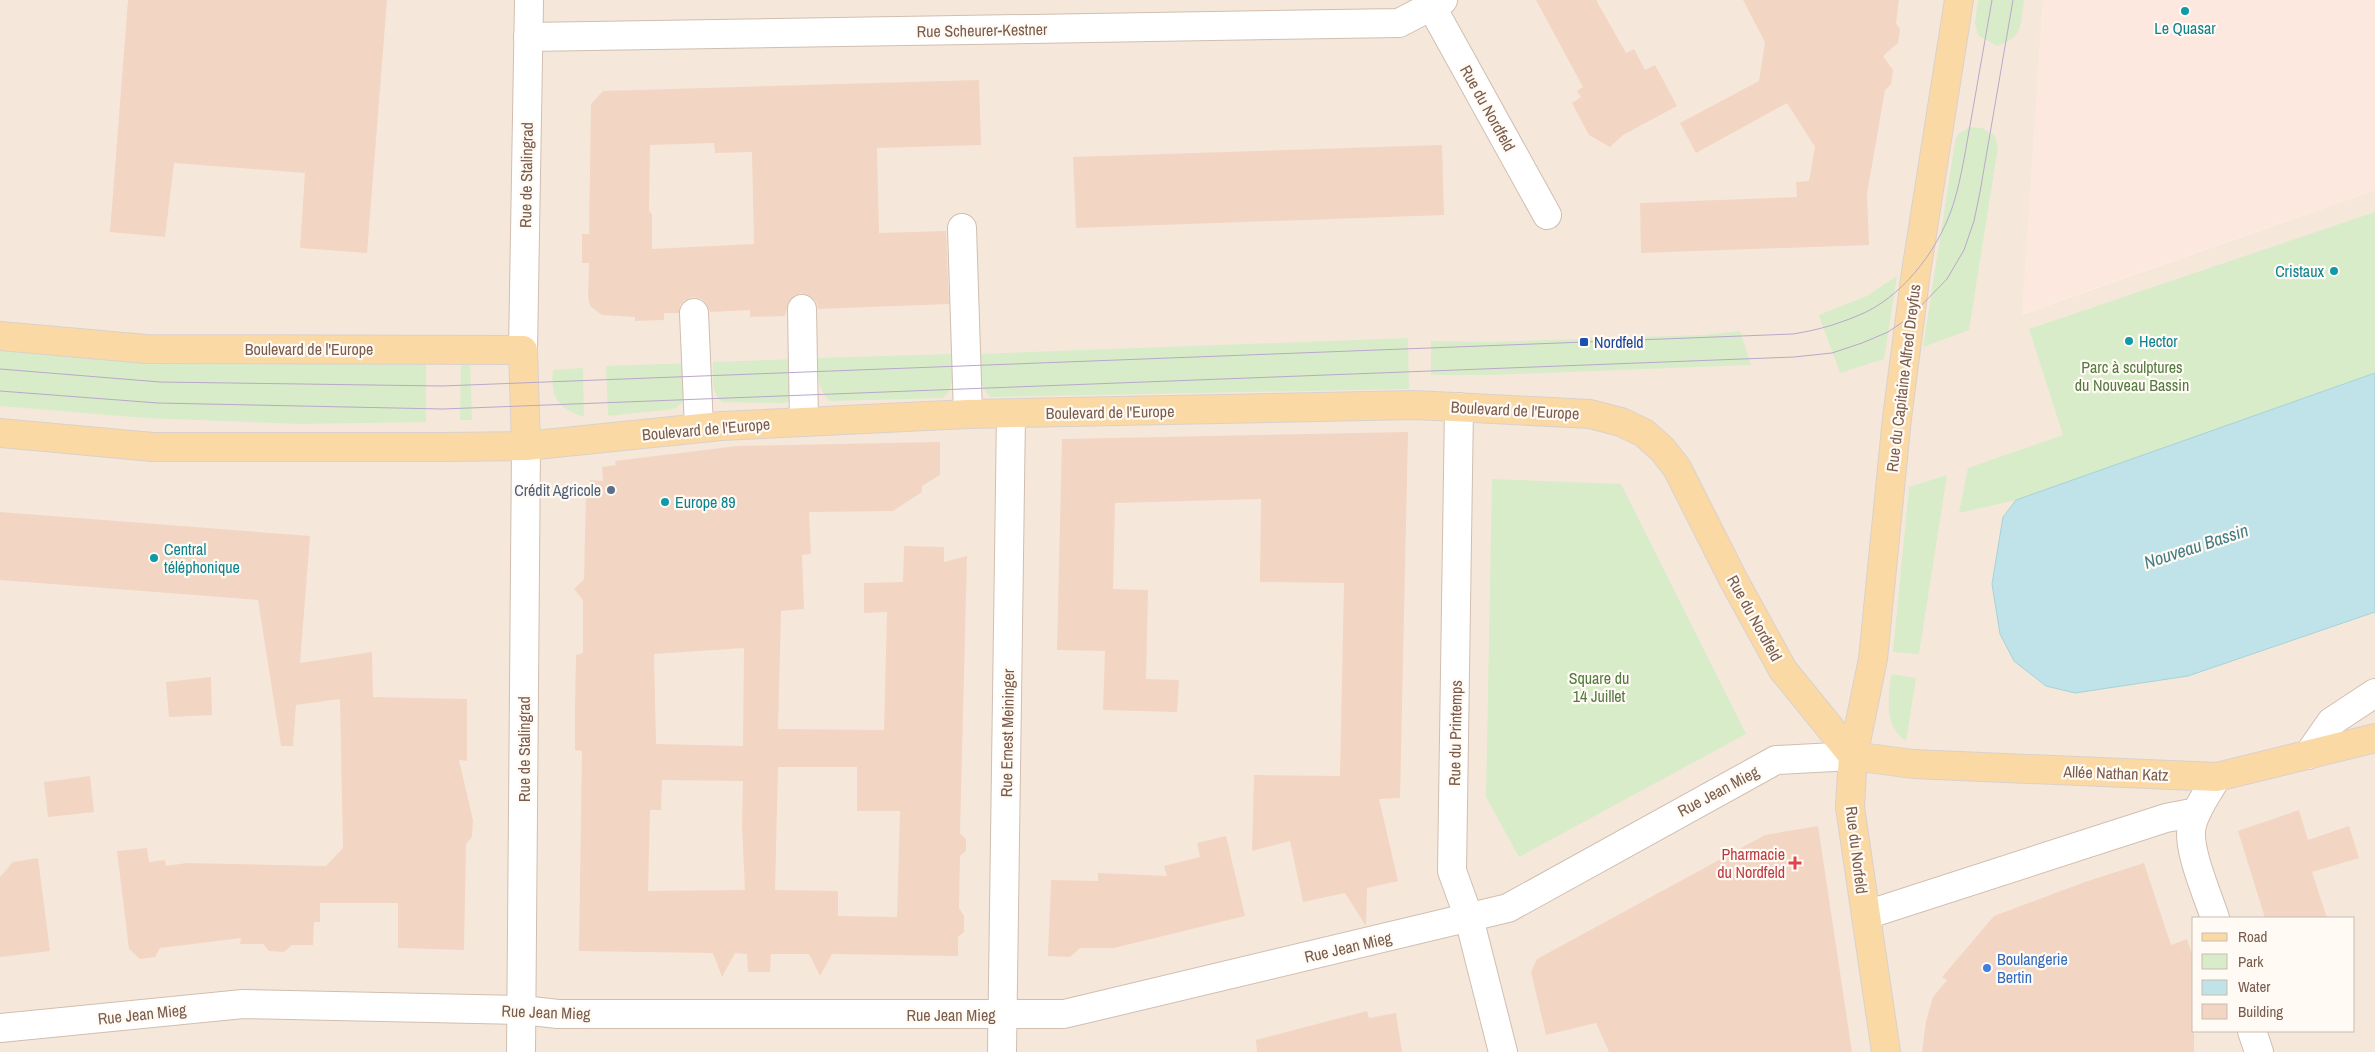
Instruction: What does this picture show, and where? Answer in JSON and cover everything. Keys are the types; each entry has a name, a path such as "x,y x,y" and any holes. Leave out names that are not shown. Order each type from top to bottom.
{"main road":[{"name":"Rue du Capitaine Alfred Dreyfus","path":"1853,756 1873,659 1898,418 1916,272 1959,0"},
{"name":"Boulevard de l'Europe","path":"0,336 146,349 523,350"},
{"path":"523,350 526,446"},
{"name":"Boulevard de l'Europe","path":"0,433 153,446 442,448 526,446 699,428 968,414 1415,405 1580,413 1621,422 1644,433 1662,449 1677,468"},
{"name":"Rue du Nordfeld","path":"1677,468 1733,579 1783,670 1853,756"},
{"name":"Allée Nathan Katz","path":"1853,756 1913,764 2217,777 2375,738"},
{"name":"Rue du Norfeld","path":"1853,756 1850,808 1866,915"},
{"path":"1866,915 1886,1052"}],"street":[{"name":"Rue de Stalingrad","path":"523,350 529,0"},
{"name":"Rue Scheurer-Kestner","path":"528,37 1399,24 1434,2"},
{"name":"Rue du Nordfeld","path":"1434,2 1547,216"},
{"path":"962,228 968,414"},
{"path":"802,309 804,422"},
{"path":"694,312 699,428"},
{"name":"Rue du Printemps","path":"1459,407 1452,871 1469,918 1503,1052"},
{"name":"Rue Ernest Meininger","path":"1002,1052 1011,414"},
{"name":"Rue de Stalingrad","path":"521,1052 526,446"},
{"path":"2308,754 2331,722 2375,694"},
{"name":"Rue Jean Mieg","path":"0,1028 243,1004 522,1010 568,1014 1064,1014 1508,908 1776,760 1853,756"},
{"path":"2215,917 2190,841 2192,826 2197,812 2217,777"},
{"path":"1866,915 2166,818 2197,812"},
{"path":"2252,1032 2259,1052"}],"shaded area":[{"path":"0,0 2043,0 2023,314 2375,190 2375,1052 0,1052"},
{"path":"2043,0 2375,0 2375,190 2022,314"}],"green space":[{"path":"1978,0 2024,0 2021,23 2012,39 1997,46 1978,35 1975,23"},
{"path":"1970,127 1982,128 1995,136 1998,147 1969,330 1923,347 1955,142 1958,134"},
{"name":"Parc à sculptures du Nouveau Bassin","path":"2375,212 2375,373 2016,500 1959,513 1968,468 2063,435 2029,329"},
{"path":"1897,276 1884,359 1840,373 1819,315 1867,296"},
{"path":"1740,331 1751,365 1489,375 1431,375 1431,341 1488,342 1704,335"},
{"path":"1408,338 1409,389 991,397 981,383 979,372 979,354"},
{"path":"0,344 426,359 426,422 299,424 145,418 0,406"},
{"path":"952,354 952,383 943,398 830,401 820,386 817,358"},
{"path":"461,359 470,360 472,420 460,420"},
{"path":"796,359 792,398 786,403 722,402 716,394 713,384 713,362"},
{"path":"692,363 691,383 687,395 680,405 674,409 608,416 606,366"},
{"path":"583,368 584,417 562,406 555,395 552,379 553,370"},
{"path":"1947,475 1919,654 1893,652 1909,487"},
{"name":"Square du 14 Juillet","path":"1492,479 1621,484 1746,734 1519,857 1486,797"},
{"path":"1891,674 1916,678 1906,741 1894,727 1889,711"}],"water":[{"name":"Nouveau Bassin","path":"2375,373 2375,612 2188,676 2075,693 2046,686 2014,661 2000,634 1992,584 2003,517 2016,500"}],"building":[{"path":"128,0 387,0 367,253 300,248 305,173 174,163 165,237 110,232"},
{"path":"1536,0 1596,0 1626,53 1634,49 1645,70 1655,65 1677,106 1623,135 1610,147 1589,135 1572,103 1581,97 1577,91 1583,87"},
{"path":"1743,0 1899,0 1896,23 1900,29 1898,43 1883,56 1893,70 1891,84 1885,90 1867,194 1869,245 1641,253 1640,203 1797,197 1796,182 1809,181 1815,147 1787,103 1696,153 1680,123 1759,81 1765,42"},
{"path":"979,80 981,145 877,148 879,233 946,231 949,304 818,309 816,301 810,296 801,293 789,301 785,316 750,317 750,310 710,312 702,299 693,297 685,300 680,305 679,313 664,313 664,320 635,321 635,317 602,315 590,306 588,297 589,263 582,263 582,234 589,234 591,104 603,91","holes":["714,143 715,153 752,152 754,244 652,249 652,214 649,211 650,145"]},
{"path":"1442,145 1444,215 1076,228 1073,157"},
{"path":"1408,432 1400,798 1379,799 1398,881 1367,888 1366,926 1345,893 1303,902 1290,841 1252,851 1254,775 1340,776 1344,583 1260,582 1261,499 1115,503 1113,589 1148,590 1146,679 1179,680 1177,712 1103,710 1105,651 1057,650 1062,439"},
{"path":"940,442 940,475 922,486 922,492 893,511 809,512 811,554 802,555 804,609 781,611 778,729 884,730 887,612 864,613 864,583 903,582 904,546 944,547 944,562 967,556 960,833 966,839 966,851 960,856 959,908 964,916 964,932 958,937 958,956 832,954 820,976 809,954 771,954 770,972 748,972 747,954 735,953 722,977 713,953 579,951 582,751 575,750 575,706 576,655 583,653 583,600 574,589 584,579 586,494 590,494 590,480 603,481 602,467 616,465 615,461 737,446","holes":["744,648 743,746 656,744 654,654","778,767 857,767 857,811 900,811 897,917 838,916 838,891 775,890","662,780 743,781 742,826 745,890 648,891 650,810 661,810"]},
{"path":"0,512 310,536 300,663 372,652 373,697 467,699 467,761 459,760 473,820 472,837 466,844 464,950 398,948 398,903 320,903 320,922 314,922 313,945 292,945 284,952 269,951 263,944 240,944 241,938 160,948 155,957 140,959 129,949 117,851 147,848 149,862 165,860 166,866 187,863 326,866 343,848 340,699 296,705 293,746 281,746 258,600 0,580"},
{"path":"211,677 212,715 169,717 166,682"},
{"path":"90,776 94,812 48,817 44,782"},
{"path":"2299,810 2308,840 2349,826 2359,858 2312,872 2327,917 2265,917 2238,831"},
{"path":"1818,826 1852,1052 1609,1052 1596,1023 1546,1035 1531,972 1537,959 1765,835"},
{"path":"1226,836 1245,916 1114,948 1080,948 1070,957 1048,956 1051,880 1098,881 1098,873 1167,876 1164,866 1200,857 1197,843"},
{"path":"38,858 50,951 0,957 0,877 13,862"},
{"path":"2144,863 2171,945 2187,939 2192,954 2192,1032 2194,1032 2194,1052 1922,1052 1926,1021 1933,997 1947,980 1942,977 1994,916 2085,882"},
{"path":"1367,1011 1369,1018 1396,1013 1402,1052 1257,1052 1256,1040"}],"tram line":[{"path":"0,369 160,382 442,386 1793,334 1848,320 1881,303 1908,280 1941,235 1954,202 1966,151 1992,0"},
{"path":"0,391 158,403 443,409 1794,357 1832,353 1888,332 1910,317 1947,279 1964,250 1974,221 1980,192 2013,0"}],"place":[{"name":"Le Quasar","path":"2185,11"},
{"name":"Cristaux","path":"2334,271"},
{"name":"Hector","path":"2129,341"},
{"name":"Nordfeld","path":"1584,342"},
{"name":"Crédit Agricole","path":"611,490"},
{"name":"Europe 89","path":"665,502"},
{"name":"Central téléphonique","path":"154,558"},
{"name":"Pharmacie du Nordfeld","path":"1795,863"},
{"name":"Boulangerie Bertin","path":"1987,968"}]}
